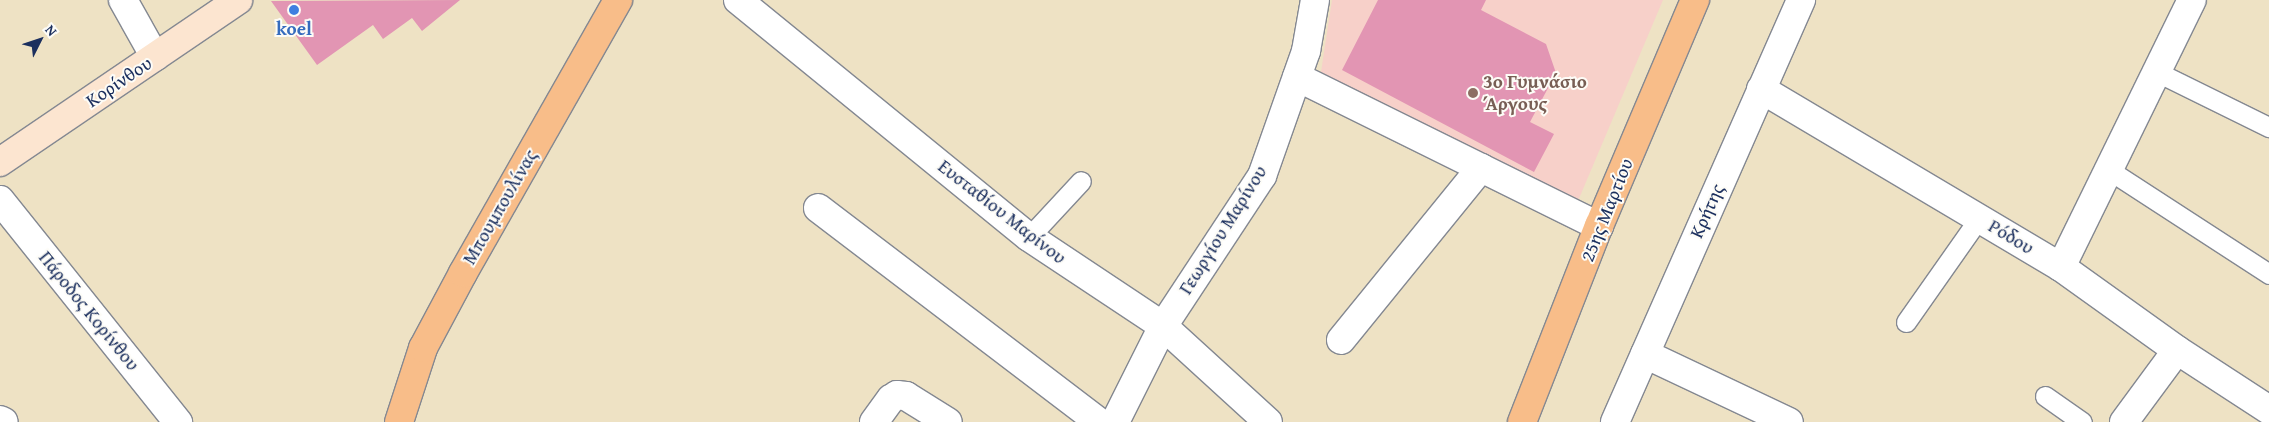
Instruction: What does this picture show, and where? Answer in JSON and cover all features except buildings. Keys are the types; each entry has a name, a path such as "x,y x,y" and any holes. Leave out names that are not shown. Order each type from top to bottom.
{"main road":[{"name":"Κορίνθου","path":"0,162 238,0"},
{"name":"Μπουμπουλίνας","path":"399,422 424,348 432,332 463,273 618,0"},
{"name":"25ης Μαρτίου","path":"1522,422 1599,226 1695,0"}],"street":[{"path":"123,0 155,57"},
{"name":"Ευσταθίου Μαρίνου","path":"738,0 1029,237 1163,326 1268,422"},
{"name":"Γεωργίου Μαρίνου","path":"1115,422 1163,326 1262,176 1306,51 1315,0"},
{"name":"Κρήτης","path":"1615,422 1760,89 1801,0"},
{"path":"2061,267 2192,0"},
{"path":"1297,77 1599,226"},
{"name":"Ρόδου","path":"1760,89 2061,267 2177,350 2269,410"},
{"path":"1341,340 1480,168"},
{"name":"Πάροδος Κορίνθου","path":"0,200 178,422"},
{"path":"818,208 1099,422"},
{"path":"2124,422 2177,350"},
{"path":"1645,354 1789,422"},
{"path":"874,422 891,399 897,395 906,396 948,422"},
{"path":"0,420 4,422"}],"lane":[{"path":"2157,72 2269,127"},
{"path":"2109,170 2269,274"},
{"path":"1029,237 1081,181"},
{"path":"1906,322 1979,218"},
{"path":"2044,396 2082,422"}],"shaded area":[{"path":"1332,0 1663,0 1575,208 1321,72"}],"place":[{"name":"koel","path":"294,10"},
{"name":"3ο Γυμνάσιο Άργους","path":"1473,93"}]}
